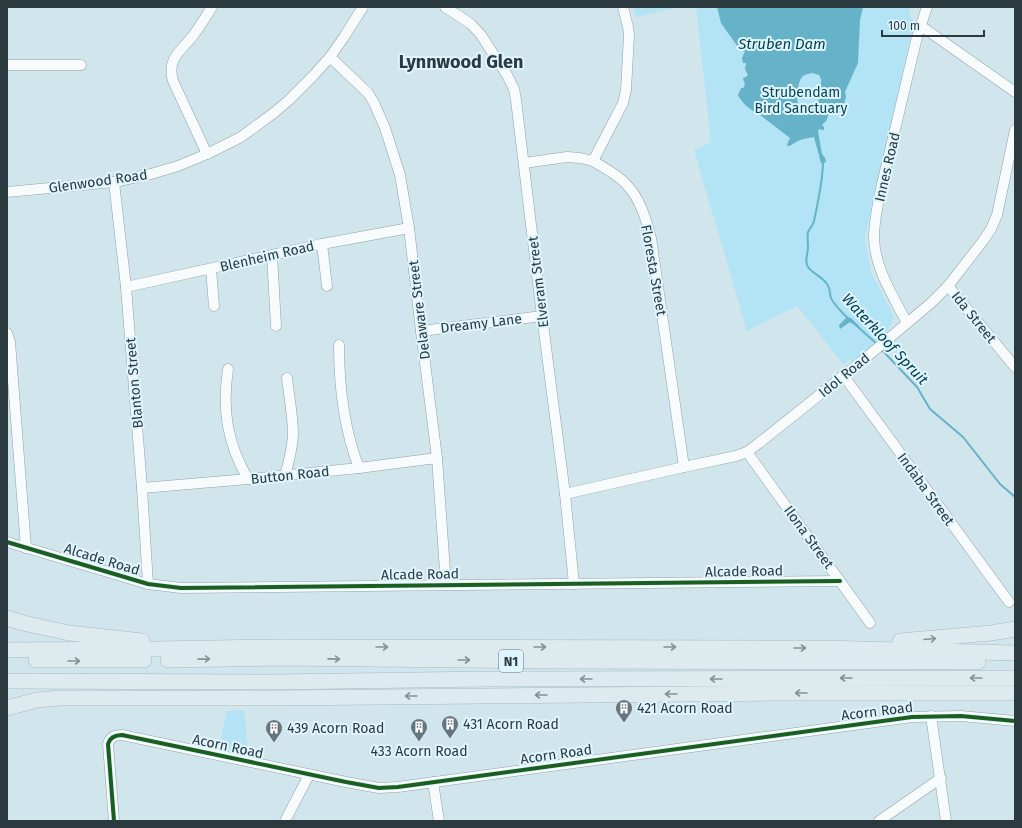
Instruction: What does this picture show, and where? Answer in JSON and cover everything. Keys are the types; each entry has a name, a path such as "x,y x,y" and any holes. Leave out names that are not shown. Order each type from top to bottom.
{"highway":[{"path":"7,618 69,633 103,637 160,643 279,647"},
{"path":"821,648 930,639 1015,629"},
{"path":"7,642 33,642 156,650"},
{"path":"7,650 156,650 279,647 821,648 1015,653"},
{"name":"N1","path":"7,660 84,661 278,658 558,661 1015,662"},
{"name":"N1","path":"7,681 274,682 504,679 1015,678"},
{"path":"7,685 180,698"},
{"path":"7,708 37,700 60,698 778,693 1015,693"},
{"path":"910,693 940,699 1015,702"}],"street":[{"path":"207,154 173,81 171,70 173,60 176,55 194,34 212,7"},
{"name":"Glenwood Road","path":"7,192 114,182 151,174 178,166 207,154 241,137 275,112 314,75 330,57 363,7"},
{"name":"Elveram Street","path":"445,7 471,24 477,30 486,41 514,89 565,494 574,584"},
{"path":"524,163 567,157 593,161 621,109 625,96 629,35 623,7"},
{"name":"Innes Road","path":"907,323 882,274 876,249 875,228 878,202 883,180 927,7"},
{"path":"921,26 1015,92"},
{"name":"Delaware Street","path":"330,57 368,93 374,103 385,128 400,175 409,228 437,458 446,585"},
{"path":"7,65 81,65"},
{"name":"Idol Road","path":"565,494 730,458 747,452 862,361 931,303 948,286 983,241 997,215 1015,130"},
{"name":"Floresta Street","path":"593,161 624,182 630,189 638,202 651,238 684,467"},
{"name":"Blanton Street","path":"114,182 126,287 148,584"},
{"name":"Blenheim Road","path":"126,287 322,244 409,228"},
{"path":"322,244 327,286"},
{"path":"272,255 276,326"},
{"path":"211,269 214,306"},
{"name":"Ida Street","path":"948,286 1015,367"},
{"name":"Dreamy Lane","path":"421,331 542,316"},
{"path":"7,333 10,342 26,548"},
{"path":"339,345 339,369 342,400 353,453 359,468"},
{"path":"228,369 226,384 227,425 240,465 248,479"},
{"name":"Indaba Street","path":"843,375 1009,602"},
{"path":"285,475 292,448 293,435 287,378"},
{"name":"Ilona Street","path":"747,452 870,623"},
{"name":"Button Road","path":"142,488 359,468 437,458"},
{"name":"Alcade Road","path":"7,542 148,584 181,588 840,581"},
{"path":"932,716 946,821"},
{"name":"Acorn Road","path":"114,821 108,744 113,737 118,735 378,788 398,787 912,717 961,716 1015,721"},
{"path":"285,821 309,774"},
{"path":"879,821 940,778"},
{"path":"433,782 439,821"}],"green space":[{"path":"633,7 679,7 636,17"},
{"name":"Strubendam Bird Sanctuary","path":"696,7 911,7 909,13 914,22 865,237 871,272 894,317 888,331 853,362 850,359 844,365 797,306 747,331 694,150 711,142"},
{"path":"244,710 247,753 219,748 227,711"}],"water":[{"name":"Struben Dam","path":"717,7 863,7 860,20 858,63 845,92 846,97 844,104 832,107 826,121 822,125 824,130 819,129 818,131 822,154 826,162 821,163 814,137 800,140 787,146 790,138 742,101 738,95 741,88 745,85 743,78 748,75 745,69 746,63 743,63 742,58 745,51 740,50 721,23","holes":["812,73 819,75 821,79 821,91 818,101 806,110 801,109 797,97 798,86 802,77"]},
{"path":"847,317 851,318 860,327 858,328 850,322 840,329 839,325"}],"waterway":[{"name":"Waterkloof Spruit","path":"823,161 821,184 814,221 808,232 806,263 810,270 827,284 832,300 849,319"},
{"name":"Waterkloof Spruit","path":"858,327 877,344"},
{"name":"Waterkloof Spruit","path":"881,349 917,387 930,409 963,437 1000,484 1015,497"}],"cycle path":[{"path":"7,542 148,584 181,588 840,581"},
{"path":"114,821 108,744 111,738 119,735 379,788 398,787 912,717 961,716 1015,721"}],"place":[{"name":"421 Acorn Road","path":"624,723"},
{"name":"431 Acorn Road","path":"450,739"},
{"name":"433 Acorn Road","path":"419,742"},
{"name":"439 Acorn Road","path":"274,743"}],"district":[{"name":"Lynnwood Glen","path":"461,62"}]}
